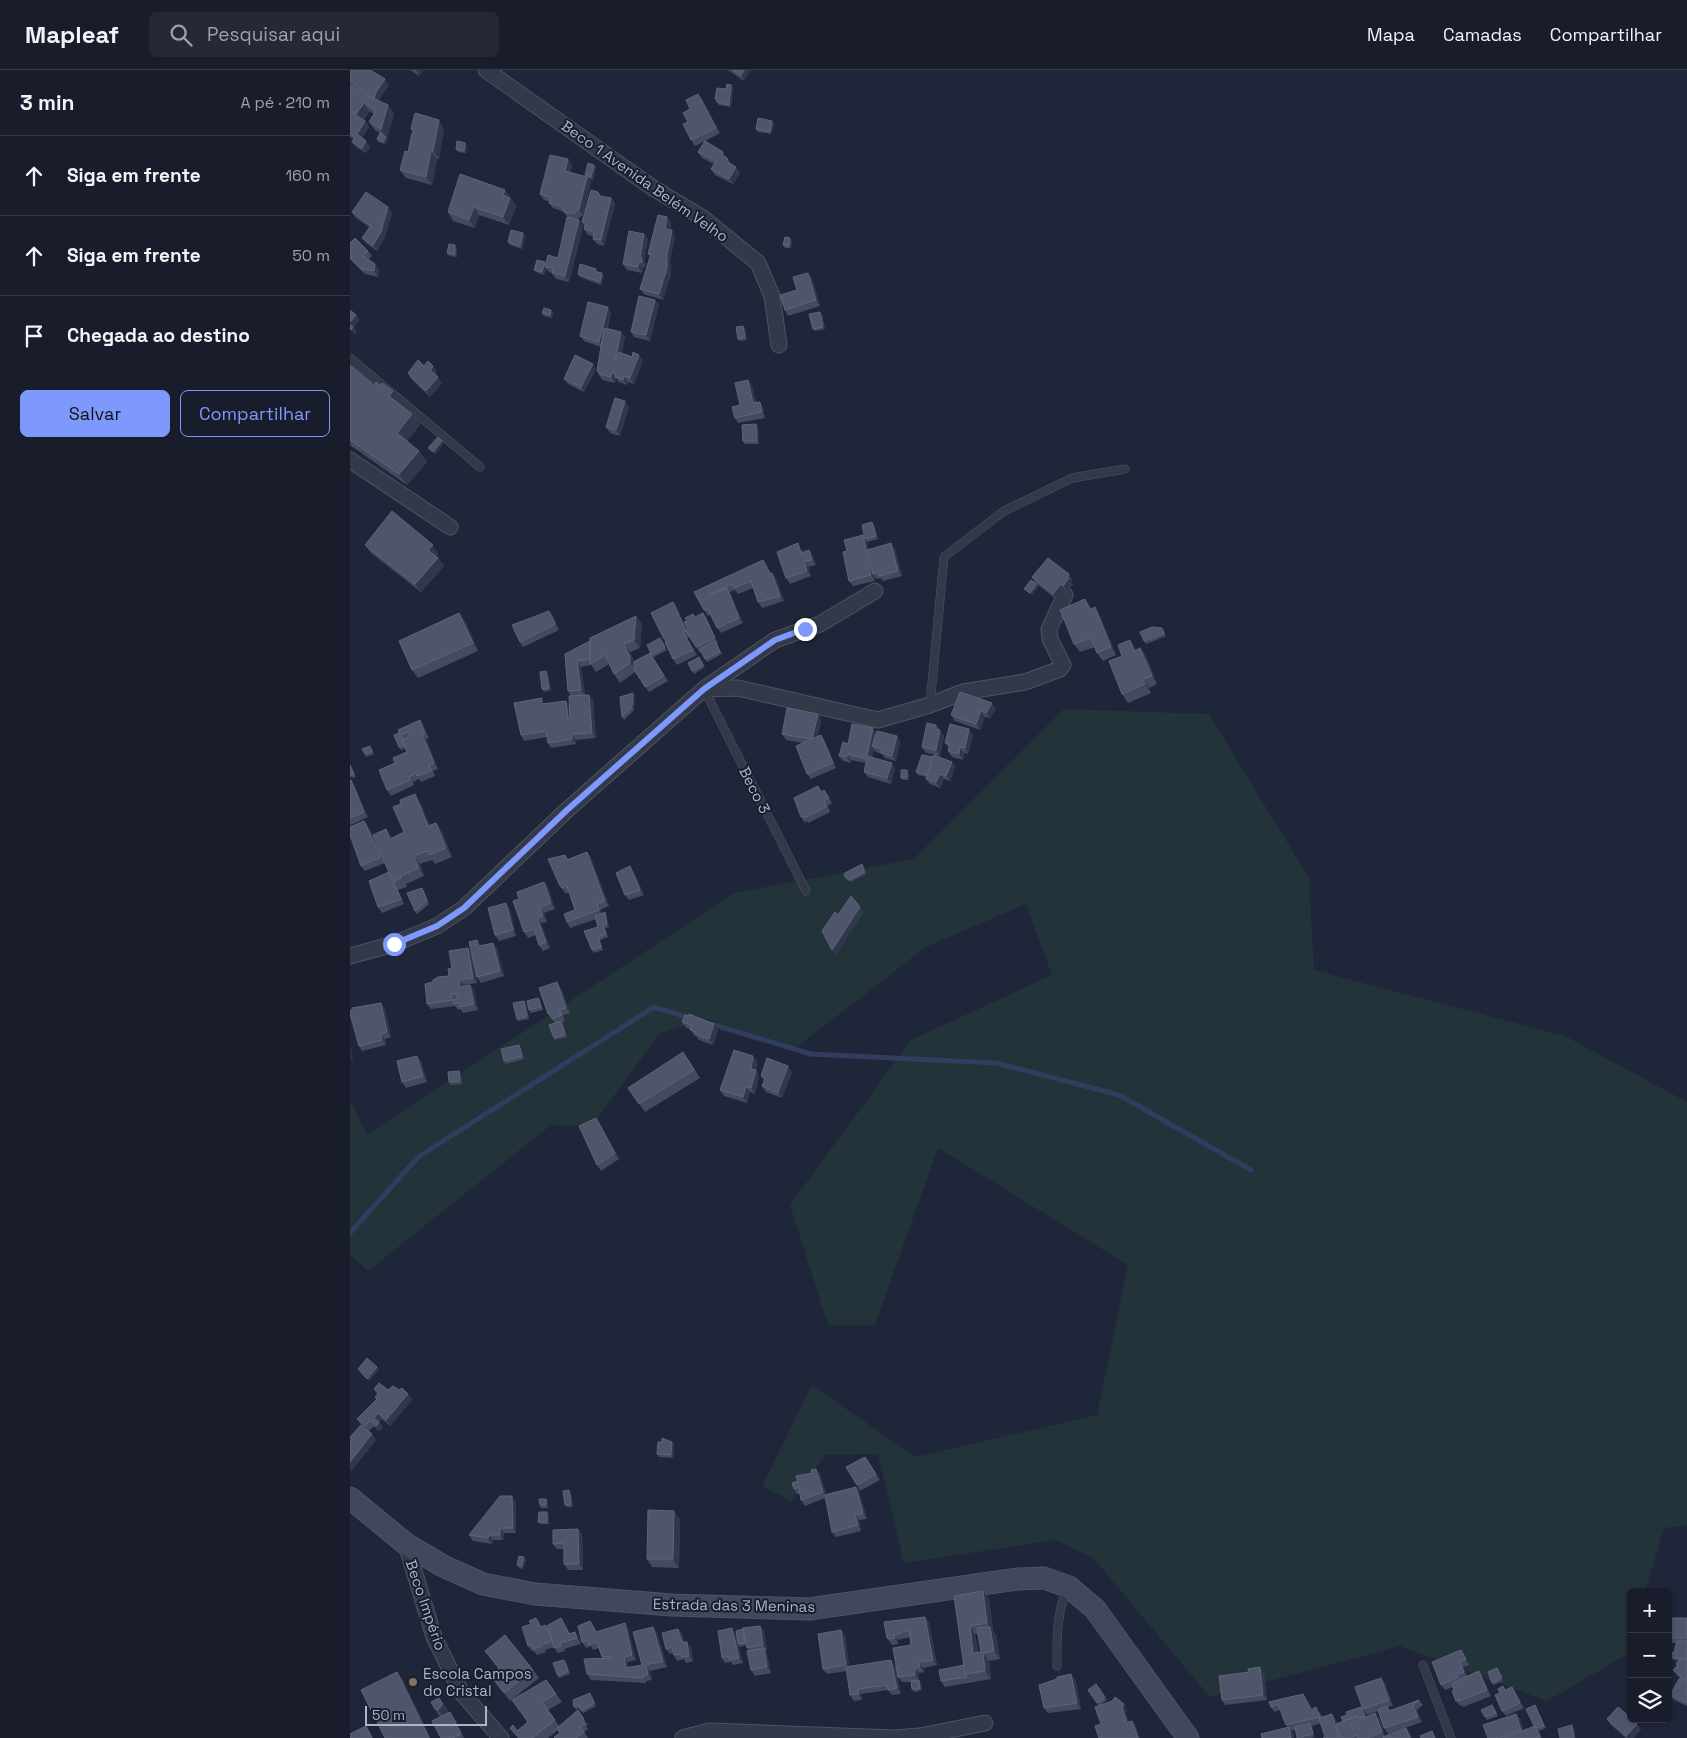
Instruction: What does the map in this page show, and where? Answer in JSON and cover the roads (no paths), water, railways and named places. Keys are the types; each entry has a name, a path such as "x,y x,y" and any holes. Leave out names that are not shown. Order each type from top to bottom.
{"main road":[{"name":"Estrada das 3 Meninas","path":"350,1498 406,1544 443,1566 483,1584 535,1594 672,1605 809,1609 1018,1579 1044,1578 1068,1587 1095,1609 1188,1738"}],"street":[{"name":"Beco 1 Avenida Belém Velho","path":"486,70 653,188 703,218 758,263 772,296 779,345"},
{"path":"350,460 450,527"},
{"path":"350,956 394,944 437,926 464,908 567,810 704,689 775,640 820,624 875,591"},
{"path":"704,689 738,688 878,720 930,705 963,692 1025,682 1060,669 1062,660 1050,640 1049,628 1065,595"},
{"name":"Beco Império","path":"406,1544 434,1637 461,1692 500,1738"},
{"path":"683,1738 709,1731 894,1738 920,1736 985,1723"}],"lane":[{"path":"350,358 480,467"},
{"path":"930,705 944,556 1004,511 1072,478 1125,469"},
{"name":"Beco 3","path":"704,689 806,891"},
{"path":"1058,1666 1057,1627 1060,1606 1068,1587"},
{"path":"1423,1665 1451,1738"}],"waterway":[{"path":"350,1233 418,1157 654,1007 690,1018"},
{"path":"708,1023 811,1054 996,1063 1119,1095 1251,1170"}],"place":[{"name":"Escola Campos do Cristal","path":"413,1682"}]}
